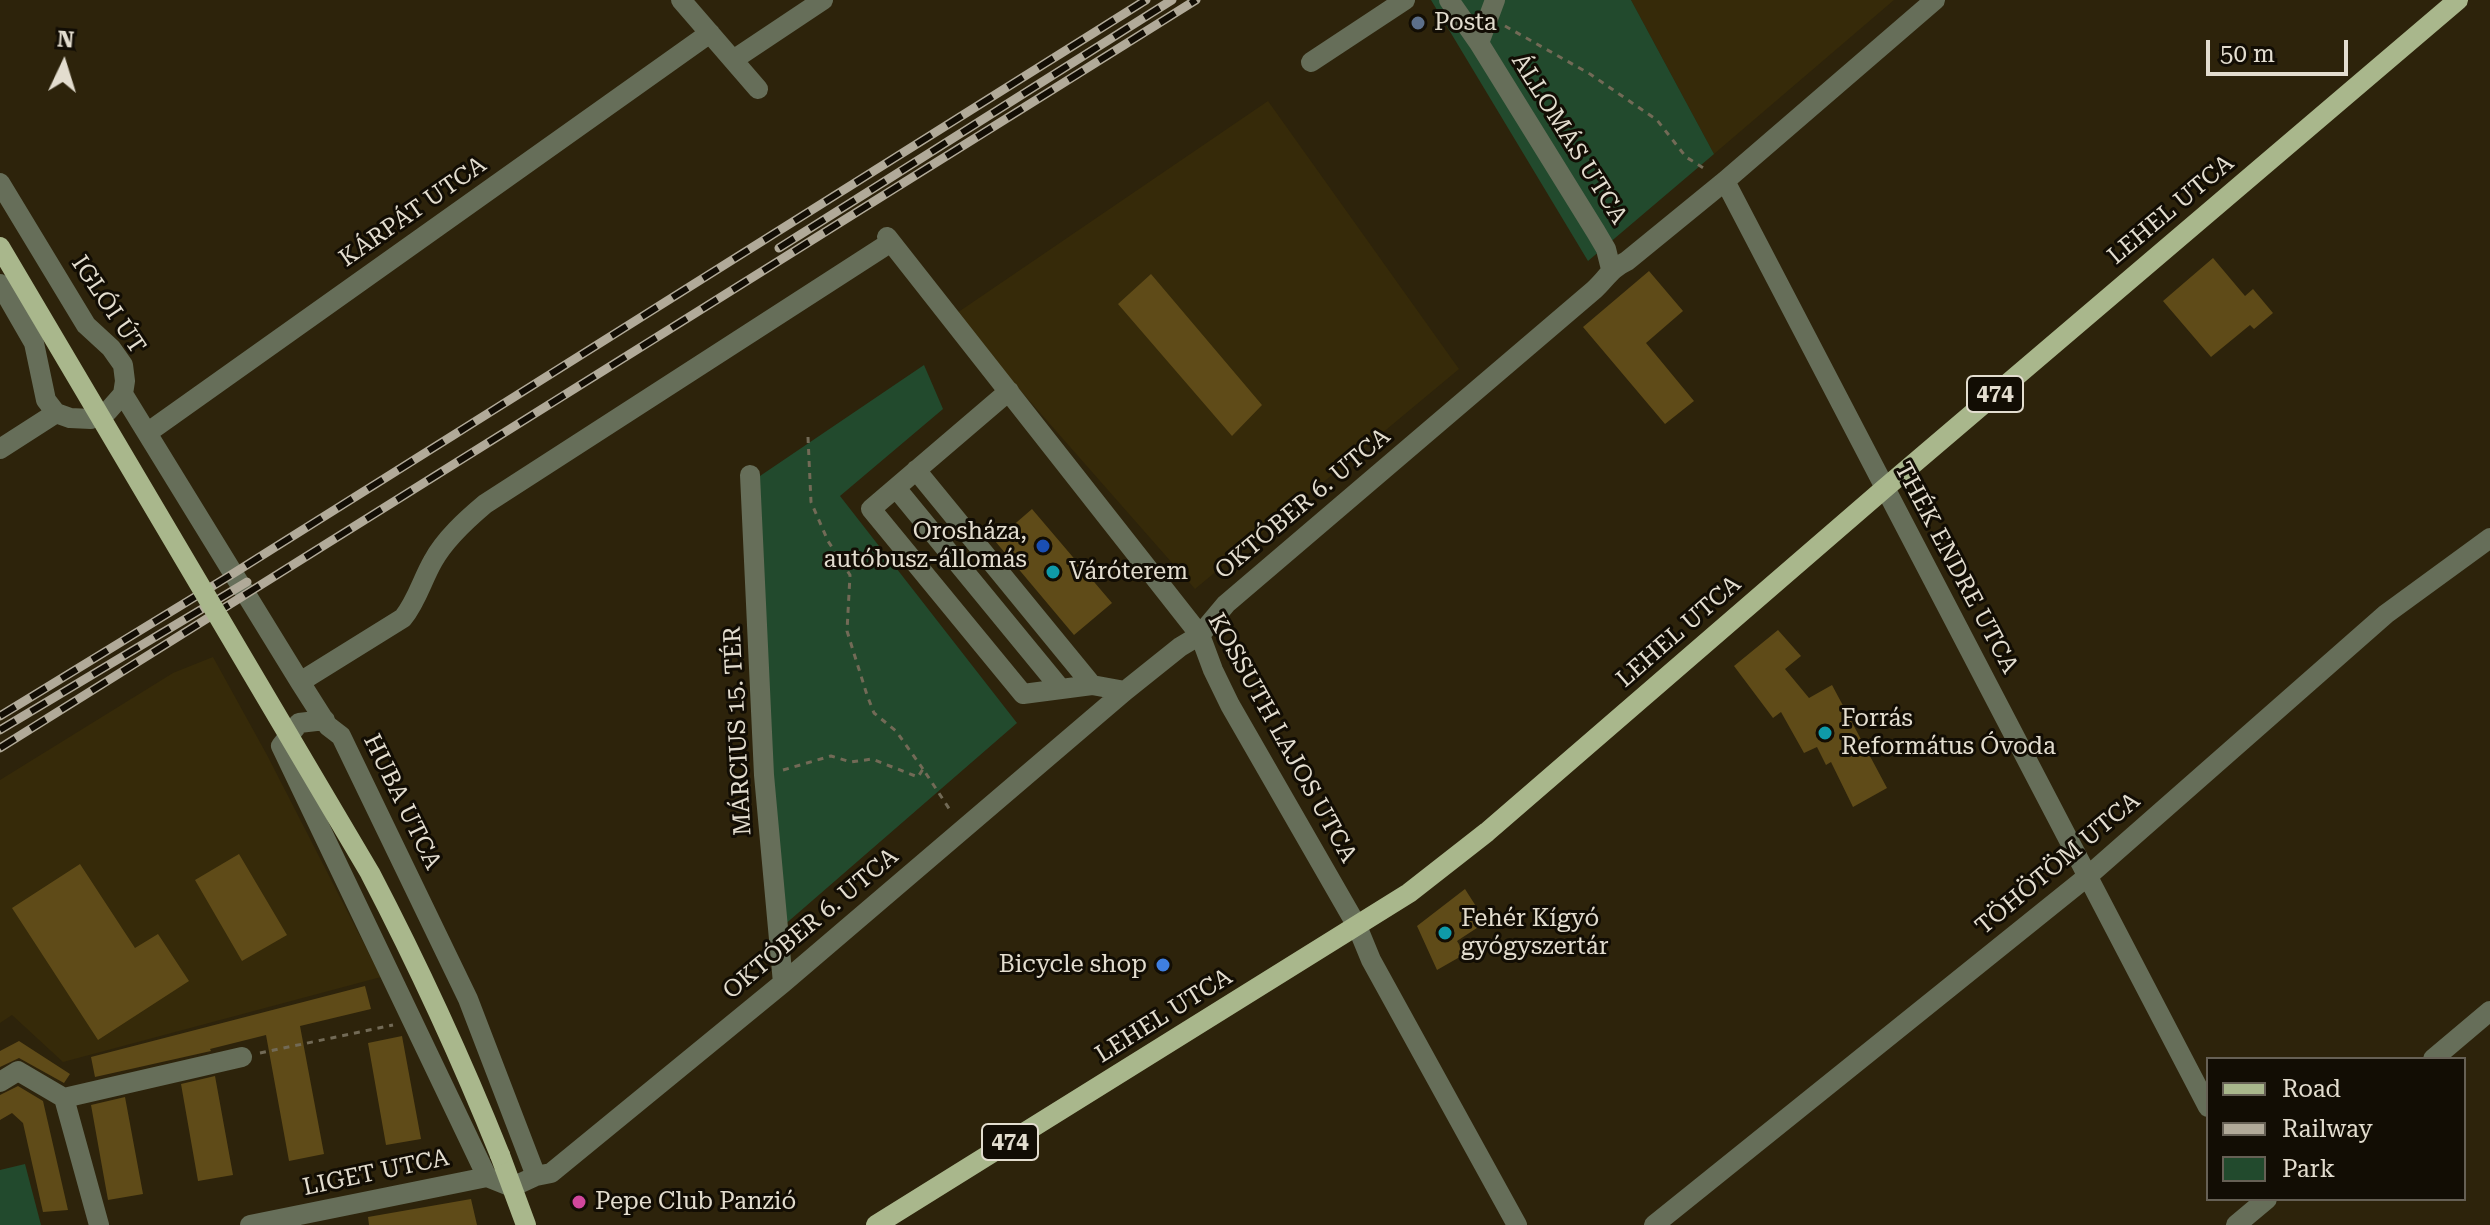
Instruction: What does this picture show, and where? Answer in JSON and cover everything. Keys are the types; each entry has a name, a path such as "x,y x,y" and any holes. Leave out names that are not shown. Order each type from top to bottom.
{"main road":[{"name":"LEHEL UTCA","path":"876,1225 1409,893 1487,832 2458,0"},
{"path":"0,247 370,873 417,963 461,1058 526,1225"}],"street":[{"path":"681,0 758,89"},
{"path":"733,60 823,0"},
{"path":"1311,62 1405,0"},
{"name":"ÁLLOMÁS UTCA","path":"1449,0 1596,232 1606,249 1611,269"},
{"name":"OKTÓBER 6. UTCA","path":"512,1187 551,1173 783,983 1125,691 1200,635 1226,604 1594,290 1611,269 1627,261 1725,181 1935,0"},
{"path":"1479,43 1492,9"},
{"name":"KÁRPÁT UTCA","path":"147,433 710,33"},
{"name":"THÉK ENDRE UTCA","path":"1725,181 2206,1103"},
{"name":"IGLÓI ÚT","path":"0,183 86,325 111,348 123,365 123,394 108,411 91,419 70,418 56,413"},
{"name":"KOSSUTH LAJOS UTCA","path":"300,682 403,618 412,607 434,559 456,531 485,504 889,239 1200,635 1230,705 1357,926 1371,960 1517,1225"},
{"path":"0,284 34,343 46,400 56,413 0,449"},
{"path":"1009,391 871,509 1023,694 1092,685 1125,691"},
{"name":"HUBA UTCA","path":"123,394 326,723 341,736 468,999 536,1176"},
{"path":"916,470 1092,685"},
{"name":"MÁRCIUS 15. TÉR","path":"750,475 764,775 783,983"},
{"path":"896,488 1061,689"},
{"name":"TÖHÖTÖM UTCA","path":"1654,1225 2088,876 2386,614 2490,538"},
{"path":"326,723 299,723 281,746 487,1177"},
{"path":"2435,1057 2490,1011"},
{"path":"0,1082 18,1071 64,1098 242,1057"},
{"path":"64,1098 99,1225"},
{"name":"LIGET UTCA","path":"250,1225 487,1177 512,1187"},
{"path":"2239,1224 2261,1201"}],"path":[{"path":"1492,9 1657,120 1686,157 1725,181"},
{"path":"808,437 811,502 828,541 850,575 847,631 874,713 896,731 964,829"},
{"path":"764,775 831,756 851,762 872,759 918,777 923,769"},
{"path":"242,1057 393,1025"}],"shaded area":[{"path":"1631,0 1894,0 1714,154"},
{"path":"1268,101 1459,369 1195,589 954,315"},
{"path":"213,657 381,977 63,1062 12,1015 0,1023 0,780 173,673"}],"green space":[{"path":"1431,0 1631,0 1714,154 1588,261"},
{"path":"924,365 943,409 840,496 1017,723 775,933 757,478"},
{"path":"25,1164 41,1225 0,1225 0,1170"}],"building":[{"path":"2213,258 2245,296 2253,289 2273,313 2254,329 2250,325 2211,357 2163,301"},
{"path":"1649,271 1683,311 1646,343 1694,401 1665,424 1583,327"},
{"path":"1151,274 1262,405 1232,436 1118,304"},
{"name":"Váróterem","path":"1032,509 1112,603 1074,635 995,541"},
{"name":"Forrás Református Óvoda","path":"1778,630 1801,656 1785,669 1809,698 1832,685 1887,788 1853,807 1831,762 1826,765 1817,747 1804,753 1781,712 1773,718 1734,666"},
{"path":"239,854 287,935 242,961 195,880"},
{"path":"80,864 135,948 158,934 189,981 98,1040 12,908"},
{"name":"Fehér Kígyó gyógyszertár","path":"1465,889 1486,922 1457,941 1465,954 1437,970 1417,926"},
{"path":"365,986 371,1009 300,1026 324,1154 289,1161 266,1035 211,1051 95,1077 91,1057"},
{"path":"402,1036 421,1139 386,1145 368,1043"},
{"path":"19,1041 70,1074 64,1083 19,1058 0,1067 0,1051"},
{"path":"215,1076 233,1175 198,1181 181,1084"},
{"path":"18,1086 43,1101 68,1210 43,1212 23,1123 12,1113 0,1120 0,1095"},
{"path":"125,1097 143,1194 108,1200 91,1105"},
{"path":"471,1199 477,1225 369,1225 368,1217"}],"railway":[{"path":"0,716 234,573 1146,0"},
{"path":"779,248 1172,0"},
{"path":"0,748 1196,0"},
{"path":"0,730 247,582"}],"place":[{"name":"Posta","path":"1418,23"},
{"name":"Orosháza, autóbusz-állomás","path":"1043,546"},
{"name":"Váróterem","path":"1053,572"},
{"name":"Forrás Református Óvoda","path":"1825,733"},
{"name":"Fehér Kígyó gyógyszertár","path":"1445,933"},
{"name":"Bicycle shop","path":"1163,965"},
{"name":"Pepe Club Panzió","path":"579,1202"}]}
